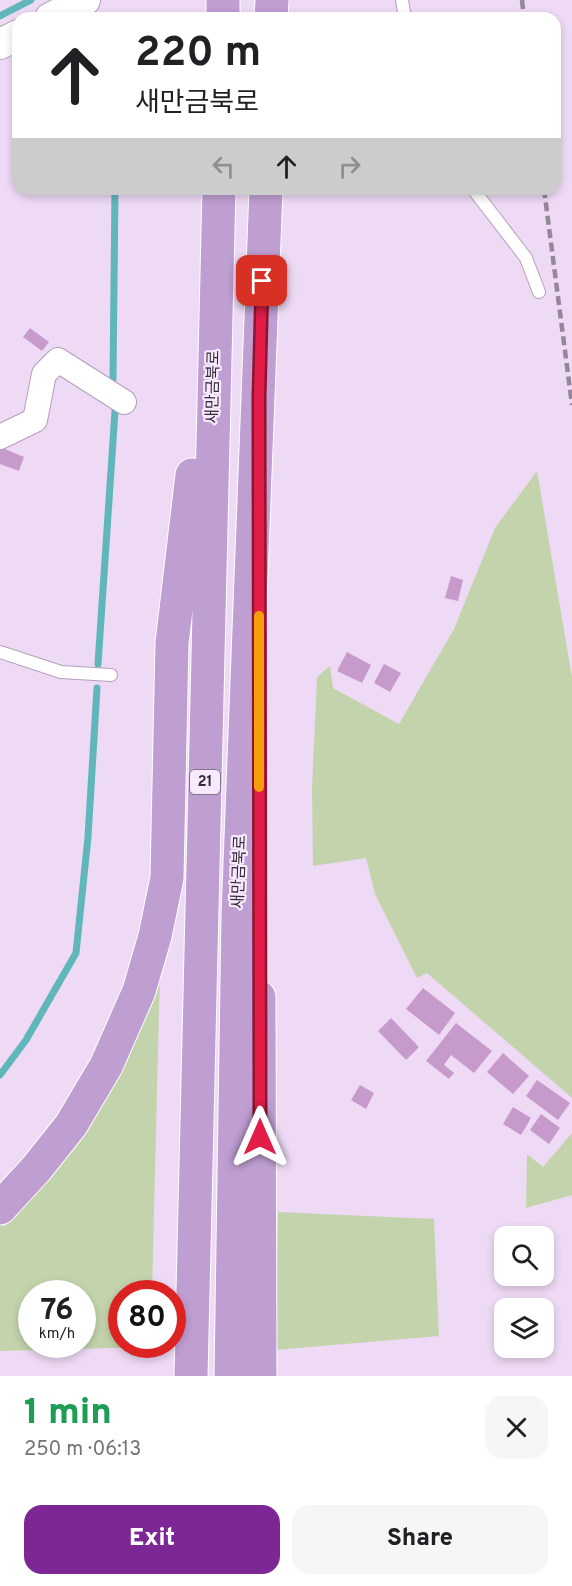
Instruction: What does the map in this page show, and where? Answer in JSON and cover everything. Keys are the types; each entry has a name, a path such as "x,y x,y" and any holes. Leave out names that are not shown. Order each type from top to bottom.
{"highway":[{"path":"0,1208 36,1169 71,1125 106,1066 139,991 155,936 166,878 172,643 190,500 213,195"},
{"name":"새만금북로","path":"191,1376 219,195"},
{"name":"새만금북로","path":"231,1376 238,915 266,195"},
{"path":"259,397 260,1376"}],"street":[{"path":"62,12 85,0"},
{"path":"0,438 35,420 44,374 58,360 124,402"}],"lane":[{"path":"478,195 526,258 539,292"},
{"path":"0,652 60,672 111,675"}],"green space":[{"path":"537,471 572,677 572,1098 427,973 417,978 375,894 366,858 313,866 312,789 317,677 330,666 333,688 399,724 454,629 495,528"},
{"path":"160,969 152,1280 108,1280 108,1348 96,1348 96,1280 18,1280 18,1351 0,1351 0,1221"},
{"path":"572,1133 572,1195 526,1208 527,1154 543,1167"},
{"path":"278,1212 434,1219 439,1336 275,1350"}],"building":[{"path":"30,328 49,342 42,351 23,337"},
{"path":"0,447 24,457 19,471 0,464"},
{"path":"451,576 463,580 458,601 445,598"},
{"path":"347,652 371,665 362,683 337,671"},
{"path":"384,664 401,673 390,692 374,683"},
{"path":"423,988 455,1013 439,1035 406,1009"},
{"path":"391,1018 419,1047 406,1060 378,1031"},
{"path":"456,1023 492,1051 474,1073 451,1055 444,1065 454,1073 449,1079 426,1061"},
{"path":"503,1053 529,1076 513,1094 487,1072"},
{"path":"537,1080 570,1103 558,1120 526,1096"},
{"path":"360,1085 374,1093 366,1109 351,1100"},
{"path":"513,1107 531,1118 521,1135 503,1124"},
{"path":"541,1114 560,1128 549,1144 530,1130"}],"waterway":[{"path":"0,16 31,0"},
{"path":"113,379 115,195"},
{"path":"98,664 115,411"},
{"path":"0,1075 26,1040 76,953 88,837 97,688"}],"railway":[{"path":"522,0 523,12"},
{"path":"545,195 572,405"}],"slow traffic":[{"path":"259,616 259,787"}],"route":[{"path":"260,1137 259,397 262,281"}]}
